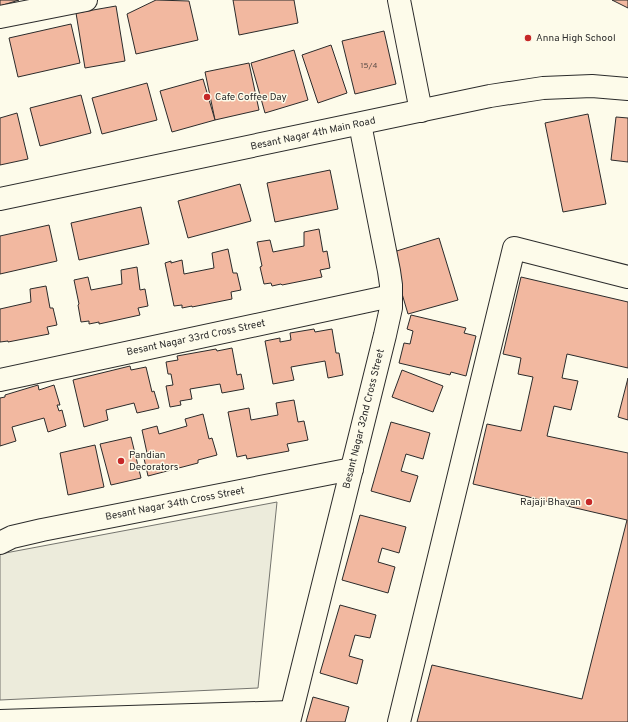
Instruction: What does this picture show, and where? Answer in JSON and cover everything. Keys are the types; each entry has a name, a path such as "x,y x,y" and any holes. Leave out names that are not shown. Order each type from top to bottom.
{"street":[{"path":"0,17 86,0"},
{"path":"399,0 421,111"},
{"name":"Besant Nagar 4th Main Road","path":"0,200 490,96 543,88 592,86 628,89"},
{"name":"Besant Nagar 32nd Cross Street","path":"0,721 290,717 391,308 389,271 360,124"},
{"path":"399,722 514,248 628,277"},
{"name":"Besant Nagar 33rd Cross Street","path":"0,380 391,296"},
{"name":"Besant Nagar 34th Cross Street","path":"0,543 12,537 42,530 352,469"}],"shaded area":[{"path":"277,502 258,688 0,700 0,554"}],"building":[{"path":"0,0 19,0 0,6"},
{"path":"156,0 189,1 198,40 136,54 127,14"},
{"path":"233,0 294,0 298,23 239,35"},
{"path":"612,0 628,0 628,8"},
{"path":"116,6 125,61 85,68 76,13"},
{"path":"71,24 80,63 18,77 9,38"},
{"path":"384,31 396,84 355,94 342,41"},
{"path":"331,45 347,93 318,103 302,55"},
{"path":"294,50 308,100 265,113 251,63"},
{"path":"249,63 259,110 215,120 205,72"},
{"path":"203,79 215,120 172,132 160,91"},
{"path":"147,83 157,120 102,134 92,98"},
{"path":"81,95 91,133 40,146 30,108"},
{"path":"17,113 28,159 0,165 0,118"},
{"path":"588,114 606,204 563,212 545,123"},
{"path":"616,117 628,118 628,162 611,160"},
{"path":"330,170 338,209 275,222 267,183"},
{"path":"240,184 251,221 188,238 178,201"},
{"path":"141,207 149,244 79,260 71,223"},
{"path":"49,225 57,261 0,274 0,236"},
{"path":"319,229 323,252 327,251 330,268 320,270 322,277 282,285 272,286 271,283 264,284 257,242 270,240 273,252 304,246 304,232"},
{"path":"439,238 458,300 408,314 390,253"},
{"path":"228,249 233,273 237,273 241,290 231,292 232,299 192,307 182,308 182,305 174,306 165,263 182,260 184,274 214,268 212,253"},
{"path":"137,267 140,290 145,289 148,306 138,308 140,315 99,324 99,322 89,324 89,321 81,322 74,280 88,277 91,290 122,284 121,270"},
{"name":"Rajaji Bhavan","path":"521,277 628,302 628,368 567,354 562,378 578,381 571,410 554,406 547,436 628,453 628,722 417,722 432,665 582,699 627,520 473,484 487,424 521,431 533,377 518,374 521,358 503,354"},
{"path":"46,286 50,308 53,308 57,325 47,327 49,334 8,342 0,342 0,309 31,302 30,289"},
{"path":"411,315 466,328 464,333 476,336 466,376 451,372 450,375 399,363 404,343 410,344 413,331 407,329"},
{"path":"314,329 315,332 332,329 336,353 339,353 343,375 328,378 325,361 291,367 294,380 273,384 265,341 280,338 280,342 291,340 290,333"},
{"path":"232,348 237,375 241,374 244,389 222,393 220,384 190,389 192,399 180,401 181,405 170,407 166,386 173,385 171,374 168,374 166,362 178,360 177,356 216,349 217,351"},
{"path":"130,366 131,370 146,367 152,392 154,391 159,408 137,413 134,403 106,410 108,420 84,427 73,380"},
{"path":"402,370 443,386 433,412 392,397"},
{"path":"628,378 628,420 618,417"},
{"path":"38,385 39,390 54,385 60,405 57,405 59,411 62,410 66,426 48,432 44,418 12,427 16,441 0,446 0,398 5,397 5,395"},
{"path":"294,400 298,422 304,421 308,440 287,444 289,451 247,459 246,455 237,457 228,412 249,408 251,420 278,415 276,403"},
{"path":"203,414 209,439 212,438 217,455 198,460 198,463 148,476 143,454 147,453 142,430 157,426 159,434 187,426 185,419"},
{"path":"391,422 430,433 423,459 406,454 401,471 418,476 410,502 371,491"},
{"name":"Pandian Decorators","path":"131,437 141,478 111,485 100,444"},
{"path":"95,445 104,487 68,495 60,453"},
{"path":"360,515 406,527 399,553 382,548 378,562 395,567 388,593 342,580"},
{"path":"340,605 376,615 370,638 355,635 349,656 363,660 357,684 320,673"},
{"path":"313,697 349,707 345,722 306,722"}],"place":[{"name":"Anna High School","path":"528,38"},
{"name":"Cafe Coffee Day","path":"207,97"},
{"name":"Pandian Decorators","path":"121,461"},
{"name":"Rajaji Bhavan","path":"589,502"}]}
